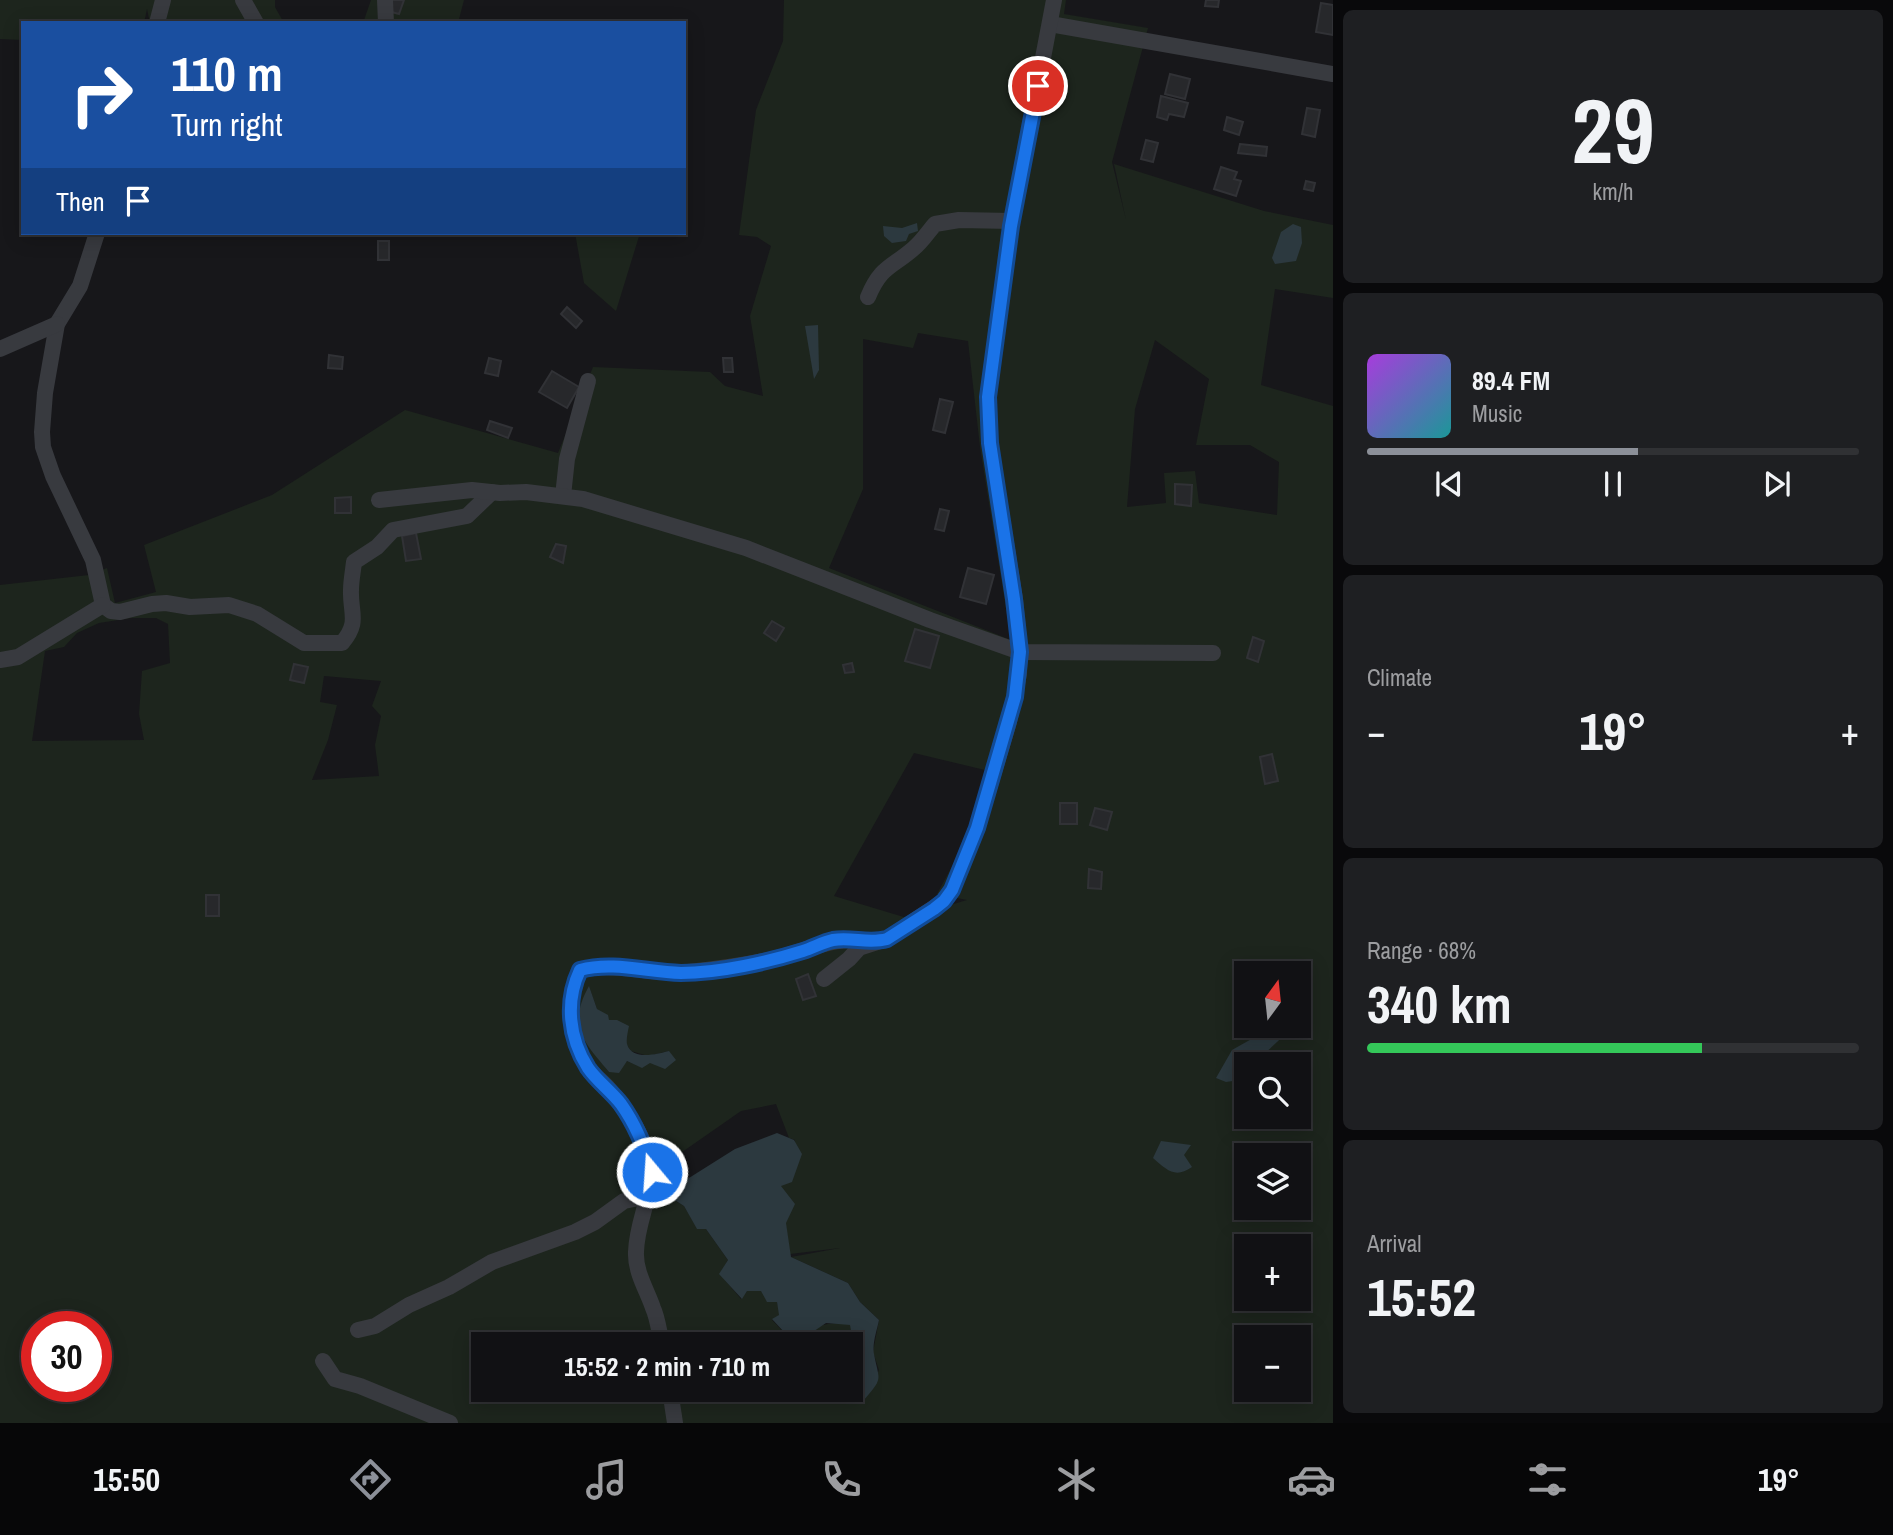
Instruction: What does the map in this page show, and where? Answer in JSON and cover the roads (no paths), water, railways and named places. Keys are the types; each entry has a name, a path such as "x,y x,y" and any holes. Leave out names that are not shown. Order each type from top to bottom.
{"street":[{"path":"158,21 163,0"},
{"path":"243,0 255,21"},
{"path":"385,0 386,21"},
{"path":"824,979 859,948 887,939 934,909 952,890 977,828 1009,722 1019,674 1020,652 990,443 988,397 1012,221 1054,0"},
{"path":"1050,24 1333,74"},
{"path":"868,297 875,280 893,262 914,249 935,224 960,220 1012,221"},
{"path":"96,235 86,272 57,324 43,413 43,447 53,476 93,560 103,605 111,611 120,612 166,603 190,607 229,605 257,614 304,643 342,643 351,633 354,618 351,592 355,562 377,547 393,530 467,516 492,492"},
{"path":"0,349 57,324"},
{"path":"563,496 566,459 588,381"},
{"path":"379,500 472,490 563,496 607,505 746,548 1020,652 1213,653"},
{"path":"0,660 18,657 103,605"},
{"path":"659,1332 654,1310 640,1278 635,1255 639,1224 649,1196 652,1172 645,1145 620,1103 589,1069 577,1046 570,1017 573,986 580,970 597,965 683,973 769,960 805,951 833,940 860,939 876,942"},
{"path":"358,1330 375,1326 492,1262 575,1232 595,1222 624,1201 649,1196"},
{"path":"323,1361 335,1379 360,1386 450,1423"},
{"path":"672,1402 675,1423"}]}
